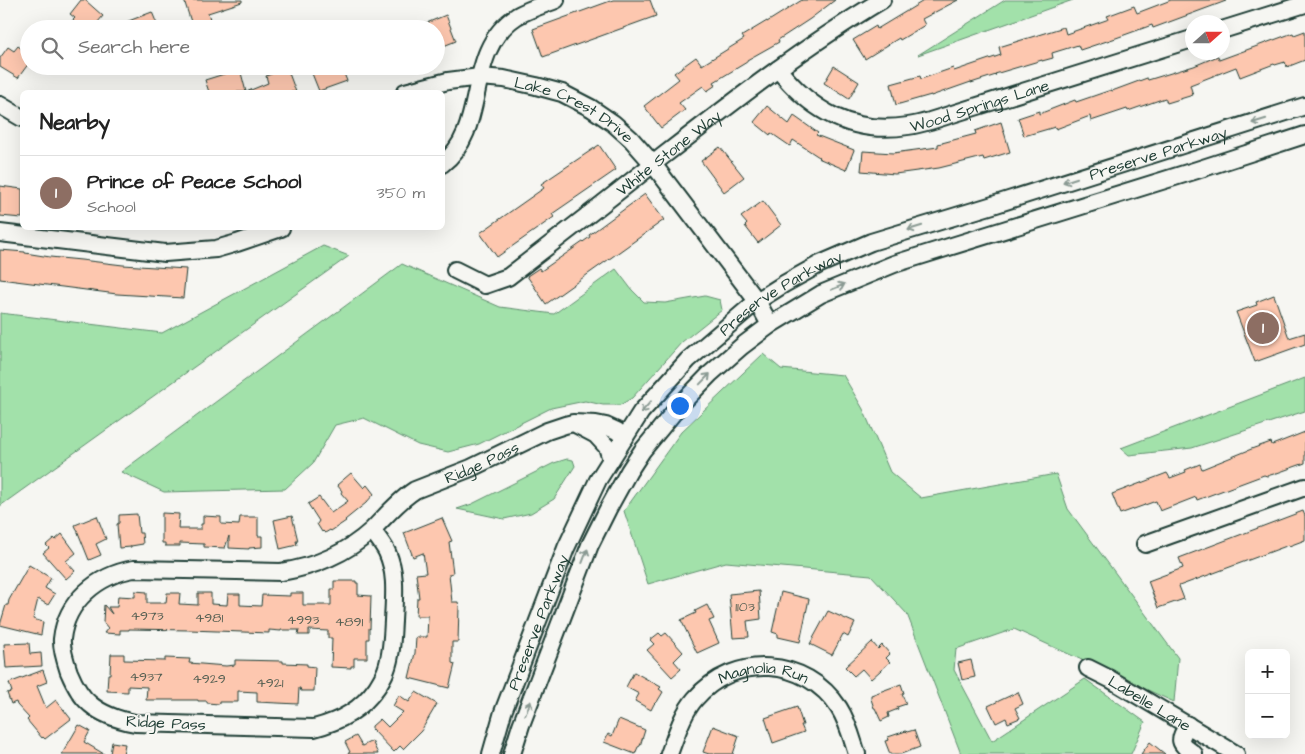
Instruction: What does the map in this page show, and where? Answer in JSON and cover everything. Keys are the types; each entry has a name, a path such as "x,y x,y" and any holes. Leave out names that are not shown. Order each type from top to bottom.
{"street":[{"path":"445,161 454,153 462,140 470,120 484,60 489,47 507,24 517,16 556,0"},
{"name":"White Stone Way","path":"455,270 485,285 508,277 717,114 778,69 882,0"},
{"path":"1230,27 1305,4"},
{"name":"Wood Springs Lane","path":"778,69 803,97 818,108 854,124 890,128 930,121 1185,41"},
{"name":"Lake Crest Drive","path":"413,90 448,81 480,77 504,79 562,93 591,108 613,123 631,139 653,164 757,301 770,325"},
{"path":"0,105 20,117"},
{"name":"Preserve Parkway","path":"491,754 503,712 566,548 598,480 642,412 688,360 757,301 820,264 871,242 1305,106"},
{"name":"Preserve Parkway","path":"512,754 521,725 590,545 629,471 648,443 679,406 703,380 742,346 770,325 821,294 894,264 1305,135"},
{"path":"0,233 165,253 216,249 276,230"},
{"path":"573,423 596,435 607,447 611,459"},
{"name":"Ridge Pass","path":"372,530 386,550 393,576 392,645 386,670 374,691 352,712 338,720 314,728 135,723 117,719 100,712 80,693 72,681 62,640 65,627 80,598 93,585 106,578 125,570 134,569 272,572 289,571 319,563 359,541 406,496 415,490 490,460 547,431 573,423 596,424 617,431 625,438"},
{"path":"1145,544 1305,487"},
{"name":"Magnolia Run","path":"669,754 682,720 695,698 725,675 750,667 772,667 798,673 817,684 839,708 857,754"},
{"name":"Labelle Lane","path":"1088,668 1110,679 1236,754"},
{"path":"1188,725 1181,737 1181,742 1194,754"}],"green space":[{"path":"1005,0 1073,0 918,55"},
{"path":"323,246 349,256 0,506 0,313 162,333"},
{"path":"402,264 500,307 554,314 616,269 644,302 665,303 705,296 720,300 722,310 682,342 632,398 620,405 603,405 585,401 551,408 479,444 448,452 418,445 364,418 335,425 313,463 285,489 164,492 121,472"},
{"path":"763,354 781,369 843,375 863,409 890,472 921,498 1056,474 1068,509 1178,658 1174,702 1014,629 956,649 954,670 992,741 1085,679 1145,722 1131,754 961,754 907,614 871,575 726,562 648,584 624,511 681,432"},
{"path":"1305,378 1305,411 1192,448 1129,455 1121,448"},
{"path":"567,459 573,460 575,466 554,499 531,513 504,519 457,509 472,504 554,463"}],"building":[{"path":"81,0 85,0 103,16 100,20 73,20 75,18 70,14"},
{"path":"184,0 242,0 242,2 208,13 210,19 190,20"},
{"path":"613,0 650,0 656,16 543,57 533,29"},
{"path":"802,0 835,0 778,40 779,42 714,82 716,85 707,91 703,86 679,103 685,110 661,128 644,106 679,79 674,73 696,57 702,65 744,39 742,36"},
{"path":"925,0 958,0 922,19 925,25 900,40 899,38 865,59 853,40 876,26 877,29"},
{"path":"1171,0 1226,0 1153,28 1152,25 1080,50 1078,45 1052,53 1053,58 896,105 891,84 920,76 921,79 953,68 954,71 1001,55 999,47 1064,27 1066,34 1109,19 1107,16 1134,6 1137,13"},
{"path":"152,12 155,20 131,20"},
{"path":"446,15 456,41 445,45 445,20 434,20"},
{"path":"1305,31 1305,60 1287,67 1285,62 1274,64 1240,77 1236,67 1190,85 1193,95 1167,103 1165,98 1091,121 1090,116 1056,129 1055,127 1024,136 1018,118 1039,111 1039,114 1075,100 1076,102 1208,60 1230,60 1230,56 1293,33 1294,35"},
{"path":"18,46 20,48 20,75 18,78 0,67 0,58 8,47 14,51"},
{"path":"834,66 859,82 849,99 824,83"},
{"path":"221,75 242,75 245,90 208,90 205,80"},
{"path":"290,75 295,90 251,90 268,83 266,76"},
{"path":"313,75 345,75 347,81 319,90"},
{"path":"767,106 789,124 794,116 818,133 816,135 854,150 846,170 818,158 793,140 790,146 771,133 770,135 754,122"},
{"path":"1001,122 1010,152 984,160 983,157 939,168 895,174 861,171 863,151 893,153 938,147 938,144 976,134 975,131"},
{"path":"599,145 616,170 552,214 554,217 497,257 480,233 544,188 541,184"},
{"path":"720,147 744,177 724,192 701,161"},
{"path":"0,186 20,189 20,218 0,216"},
{"path":"645,194 664,220 546,304 527,276 539,268 541,271 590,237 589,235"},
{"path":"763,201 781,225 758,243 745,226 747,224 741,217"},
{"path":"0,250 123,265 186,269 183,298 117,294 0,279"},
{"path":"1274,295 1289,338 1305,333 1305,344 1255,362 1236,312 1257,305 1256,302"},
{"path":"1305,432 1305,463 1267,476 1264,475 1197,500 1196,497 1160,511 1156,501 1120,514 1112,494 1167,473 1170,478 1200,464 1202,469 1254,448 1271,442 1272,445"},
{"path":"351,473 364,488 367,485 374,494 346,521 331,531 322,532 317,524 319,521 308,504 319,497 331,513 348,501 337,485"},
{"path":"1303,511 1305,516 1305,540 1179,586 1184,599 1158,608 1148,581 1183,568 1179,558"},
{"path":"162,513 179,514 178,529 201,529 203,516 221,517 221,524 239,525 240,517 258,517 258,536 262,536 262,547 249,549 229,548 229,536 225,548 204,547 204,544 180,543 180,546 165,546 165,543 162,543"},
{"path":"137,514 139,533 142,533 143,544 119,548 117,524 119,523 119,515"},
{"path":"97,516 106,539 96,544 101,555 89,560 75,525"},
{"path":"292,516 298,541 296,541 297,545 280,549 274,520"},
{"path":"442,518 452,541 449,542 453,573 449,574 452,602 458,602 459,607 458,642 452,642 452,663 455,664 449,688 409,678 415,653 416,637 427,637 428,616 416,616 417,598 419,598 416,574 426,573 423,553 413,557 404,533"},
{"path":"62,534 76,553 66,561 75,571 66,579 43,553 49,548 46,545"},
{"path":"29,565 51,578 45,588 55,594 48,605 38,599 33,619 43,622 41,635 0,625 6,605 8,605"},
{"path":"334,581 356,581 358,583 358,595 371,596 367,658 354,658 354,666 351,666 351,668 331,667 332,638 328,638 328,631 309,630 309,635 298,635 299,630 269,630 269,633 129,629 120,630 120,634 104,633 108,628 103,622 104,605 112,614 108,607 117,607 118,596 135,597 135,591 147,592 147,603 166,603 167,593 180,593 179,604 198,605 198,593 211,593 211,604 227,605 228,594 240,594 240,605 261,606 262,595 290,596 290,593 303,593 303,605 331,605 331,589 334,589"},
{"path":"759,591 761,619 747,621 749,637 733,638 729,594"},
{"path":"781,592 809,599 800,642 778,637 778,634 772,632"},
{"path":"707,605 714,619 709,621 719,643 697,653 681,620"},
{"path":"828,611 855,623 848,637 843,634 832,655 810,644"},
{"path":"659,633 662,636 666,633 683,652 674,661 681,669 672,677 647,650 654,644 650,640"},
{"path":"872,642 878,649 882,645 890,654 886,658 890,662 871,679 862,669 854,676 845,667"},
{"path":"29,643 30,654 41,653 42,666 6,668 4,644"},
{"path":"111,654 124,654 124,660 165,661 165,658 190,659 189,663 226,666 235,665 235,660 283,661 283,663 307,664 307,666 315,667 314,691 301,691 299,688 298,704 257,702 257,692 238,691 238,702 219,702 219,704 198,700 146,700 147,687 128,686 128,692 107,691"},
{"path":"971,660 975,677 962,680 958,663"},
{"path":"43,670 47,682 37,686 46,708 56,700 71,719 45,739 27,720 29,718 16,702 11,704 7,693 12,692 9,683"},
{"path":"634,672 661,687 659,689 663,692 651,710 635,701 639,694 626,687"},
{"path":"901,684 906,704 888,713 889,717 881,721 874,708 871,695"},
{"path":"416,692 437,704 421,731 403,749 400,746 394,752 372,729 372,726 380,719 388,727 403,712 393,706 399,695 409,702"},
{"path":"1018,692 1023,704 1015,708 1020,718 1008,723 1006,718 996,723 988,706"},
{"path":"797,707 804,732 773,743 765,718"},
{"path":"619,719 645,730 640,746 635,754 604,742 608,734 612,736"},
{"path":"79,725 90,731 84,742 104,754 62,754"},
{"path":"713,726 739,736 733,754 709,754 703,752"},
{"path":"914,730 920,747 901,754 890,754 885,741 889,740 888,737"},
{"path":"356,736 362,746 372,741 378,754 347,754 350,752 345,742"},
{"path":"112,742 125,744 123,754 110,754"},
{"path":"1150,742 1165,754 1141,754"}],"place":[{"name":"Prince of Peace School","path":"1263,328"}]}
